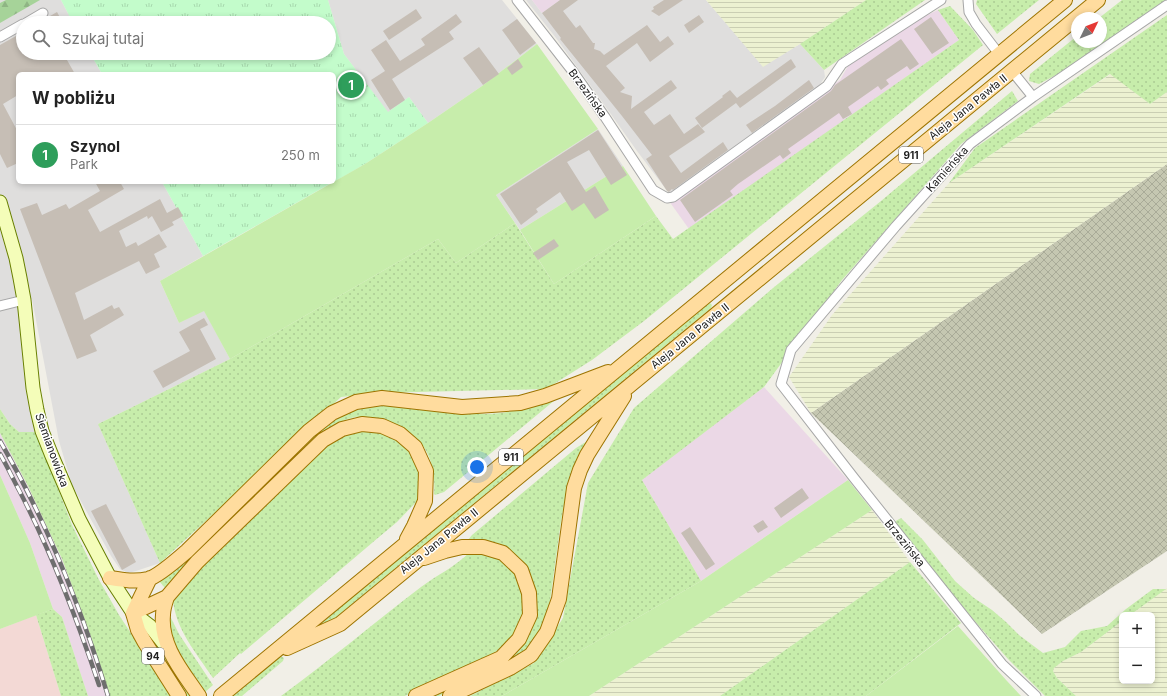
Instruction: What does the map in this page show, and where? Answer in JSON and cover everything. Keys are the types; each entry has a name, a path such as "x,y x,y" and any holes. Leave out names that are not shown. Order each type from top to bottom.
{"main road":[{"name":"Aleja Jana Pawła II","path":"226,692 1065,0"},
{"name":"Aleja Jana Pawła II","path":"271,655 340,624 1098,0"},
{"name":"Siemianowicka","path":"0,202 16,258 24,300 33,388 42,431 79,519 110,578 133,613 138,630 144,641 179,696"},
{"path":"110,578 129,581 150,578 168,566 187,552 308,432 332,413 356,402 382,398 462,407 520,403 545,396 619,368"},
{"path":"450,696 510,668 531,655 547,632 559,599 574,488 580,470 586,455 632,383"},
{"path":"133,613 167,597 197,562 323,440 342,429 362,424 382,426 400,434 416,447 426,471 425,501 403,546"},
{"path":"416,560 462,547 483,547 503,554 521,570 529,593 530,615 519,639 501,658 416,696"},
{"path":"133,613 150,578"},
{"path":"167,597 163,622 169,651"},
{"name":"Siemianowicka","path":"133,613 150,626 169,651 199,696"}],"street":[{"name":"Brzezińska","path":"517,0 574,73 653,190 667,198 673,197 827,86 842,64 941,0"},
{"path":"968,0 969,12 976,24 999,54"},
{"name":"Kamieńska","path":"781,384 791,350 896,226 970,144 1033,97 1167,5"},
{"path":"38,16 43,13"},
{"path":"0,37 16,28"},
{"path":"1012,71 1033,97"},
{"path":"0,306 24,300"},
{"name":"Brzezińska","path":"781,384 1002,664 1036,696"}],"shaded area":[{"path":"0,0 61,0 69,16 16,16 16,60 94,60 101,72 16,72 16,184 163,184 203,256 160,281 179,323 204,310 230,359 98,424 160,563 128,573 120,569 111,556 72,485 59,441 32,299 24,300 36,432 19,432 10,424 0,409"},
{"path":"328,0 502,0 537,44 482,86 428,123 409,97 388,113 344,54 336,27 336,16 333,16"},
{"path":"526,0 532,0 542,13 560,0 706,0 763,66 800,44 824,70 825,77 819,86 740,144 672,192 668,192 556,38"},
{"path":"532,0 560,0 542,13"},
{"path":"706,0 866,0 763,67"},
{"path":"938,10 959,40 689,229 669,201 840,80 848,66 923,17"},
{"path":"1111,74 1150,104 1167,92 1167,164 811,413 789,377 832,315 949,183"},
{"path":"598,129 623,166 520,230 496,195"},
{"path":"1167,164 1167,551 1042,634 811,413"},
{"path":"764,387 848,480 701,581 642,480"},
{"path":"0,433 28,486 62,559 90,634 110,696 88,696 62,617 53,609 30,543 0,475"},
{"path":"872,510 910,562 720,696 589,696"},
{"path":"1167,588 1167,696 1076,696 1057,678 1053,671 1054,668 1063,661 1081,652 1119,623 1119,684 1155,684 1155,612 1134,612"},
{"path":"36,615 61,696 0,696 0,629"}],"green space":[{"path":"6,0 40,0 0,23 0,3"},
{"path":"61,0 328,0 333,16 69,16"},
{"path":"866,0 925,0 824,70 800,44"},
{"path":"977,0 1039,0 997,34 976,4"},
{"path":"1122,0 1166,0 1107,42 1107,12"},
{"path":"950,6 973,30 983,45 644,321 592,360 546,389 375,393 341,397 160,563 98,424 230,359 438,239 456,263 515,223 554,284 656,216 673,239 959,40 938,10"},
{"path":"1167,15 1167,92 1150,104 1110,74 949,183 975,148"},
{"path":"336,27 344,54 388,112 409,97 428,123 336,181 336,72 101,72 94,60 336,60"},
{"path":"1071,41 1071,48 1098,48 1071,67 1039,84 1029,81 1030,74"},
{"path":"537,44 598,129 496,195 515,223 456,263 438,239 230,359 204,311 179,323 160,281 330,184 336,184 336,181 365,164 482,86"},
{"path":"1012,91 1018,101 961,144 842,280 764,387 642,480 701,581 502,696 470,696 534,663 563,618 588,483 634,408 773,288 881,201"},
{"path":"623,166 656,216 554,284 520,230"},
{"path":"163,184 329,184 203,256"},
{"path":"710,303 712,305 711,308 324,627 320,627 320,623"},
{"path":"555,400 444,492 435,495 432,467 429,456 423,445 405,429 394,424 365,417 355,417 341,422 327,430 165,588 159,581 308,440 328,424 351,412 383,406 401,406 471,414 487,414 521,409"},
{"path":"0,409 10,424 19,432 36,432 72,525 98,578 119,615 172,696 110,696 90,634 62,559 28,486 0,433"},
{"path":"356,430 378,432 391,436 408,447 420,468 420,498 397,522 241,654 240,653 213,678 182,631 173,599 180,588 315,455 337,438"},
{"path":"587,442 566,494 550,601 543,626 530,646 520,655 484,675 439,696 432,696 523,641 524,569 467,541 472,535 576,448"},
{"path":"0,475 30,543 53,609 0,629"},
{"path":"848,480 872,510 589,696 502,696 701,581"},
{"path":"901,518 923,540 955,581 974,598 992,610 1019,635 1043,653 1065,647 1081,631 1107,626 1119,615 1119,623 1081,652 1063,661 1054,668 1053,671 1057,678 1076,696 1045,696 1008,659 972,618 894,522"},
{"path":"470,552 485,552 502,559 518,574 524,599 523,619 510,639 492,655 405,696 281,696 421,587 452,567"},
{"path":"910,562 961,623 866,696 720,696"},
{"path":"1153,589 1166,589 1134,612 1123,612"},
{"path":"53,609 62,617 88,696 61,696 36,615"},
{"path":"168,612 179,634 213,685 204,693 171,638"},
{"path":"145,625 192,696 187,696 147,635"},
{"path":"958,626 1021,696 866,696"},
{"path":"281,656 284,658 283,661 242,696 232,696"}],"building":[{"path":"560,0 578,0 563,11 576,28 580,25 593,43 595,43 594,49 600,51 604,55 647,25 660,42 668,36 674,44 650,62 637,43 606,66 625,88 620,92 632,96 631,109 671,80 677,88 644,112 654,125 670,114 684,134 698,124 705,132 669,156 681,173 723,142 728,150 673,190 672,189 669,192 667,191 646,159 652,155 560,39 561,38 542,13"},
{"path":"664,0 683,0 659,16 651,11 654,9 653,7"},
{"path":"416,9 422,18 389,40 383,31"},
{"path":"57,12 59,16 50,16"},
{"path":"456,14 462,22 449,32 454,39 392,79 405,100 390,110 371,80 385,71 371,50 386,40 400,61 425,45 421,39"},
{"path":"699,15 704,22 689,33 684,25"},
{"path":"931,17 949,43 932,54 914,29"},
{"path":"517,19 536,43 520,55 502,30"},
{"path":"16,36 16,60 67,60 74,72 16,72 16,96 3,104 16,128 16,164 7,168 0,154 0,45"},
{"path":"901,39 919,64 910,70 907,66 886,80 889,84 881,90 878,86 848,107 852,114 843,119 839,113 788,149 791,153 783,159 780,155 738,184 730,191 733,195 695,222 680,200 831,91 835,85"},
{"path":"479,47 499,74 483,85 463,58"},
{"path":"518,59 523,67 512,75 507,68"},
{"path":"791,59 796,67 740,108 736,103 702,128 695,118 730,90 737,98"},
{"path":"809,80 814,88 752,133 746,125 775,106"},
{"path":"598,130 627,175 611,185 589,150 567,162 586,192 595,186 609,210 595,219 584,203 572,211 560,192 536,209 538,212 521,225 500,194"},
{"path":"96,184 121,184 124,189 88,210 100,232 160,199 167,213 178,207 183,216 172,222 174,225 161,232 152,216 148,219 147,216 119,231 126,247 136,242 138,246 159,234 167,247 154,254 160,267 146,274 139,261 75,293 84,320 112,305 114,309 119,307 124,315 90,335 97,351 77,359 20,209 37,203 42,215 66,204 69,209 100,191"},
{"path":"554,239 559,246 538,260 533,253"},
{"path":"204,318 208,325 200,329 216,359 163,388 153,371 190,351 179,332"},
{"path":"802,488 809,498 781,518 774,508"},
{"path":"106,504 136,562 122,570 91,511"},
{"path":"763,520 768,527 758,533 753,526"},
{"path":"690,527 715,564 706,570 681,533"}],"railway":[{"path":"0,441 33,502 62,566 98,663 108,696"},
{"path":"0,454 43,539 73,611 99,685"}],"place":[{"name":"Szynol","path":"351,85"}]}
